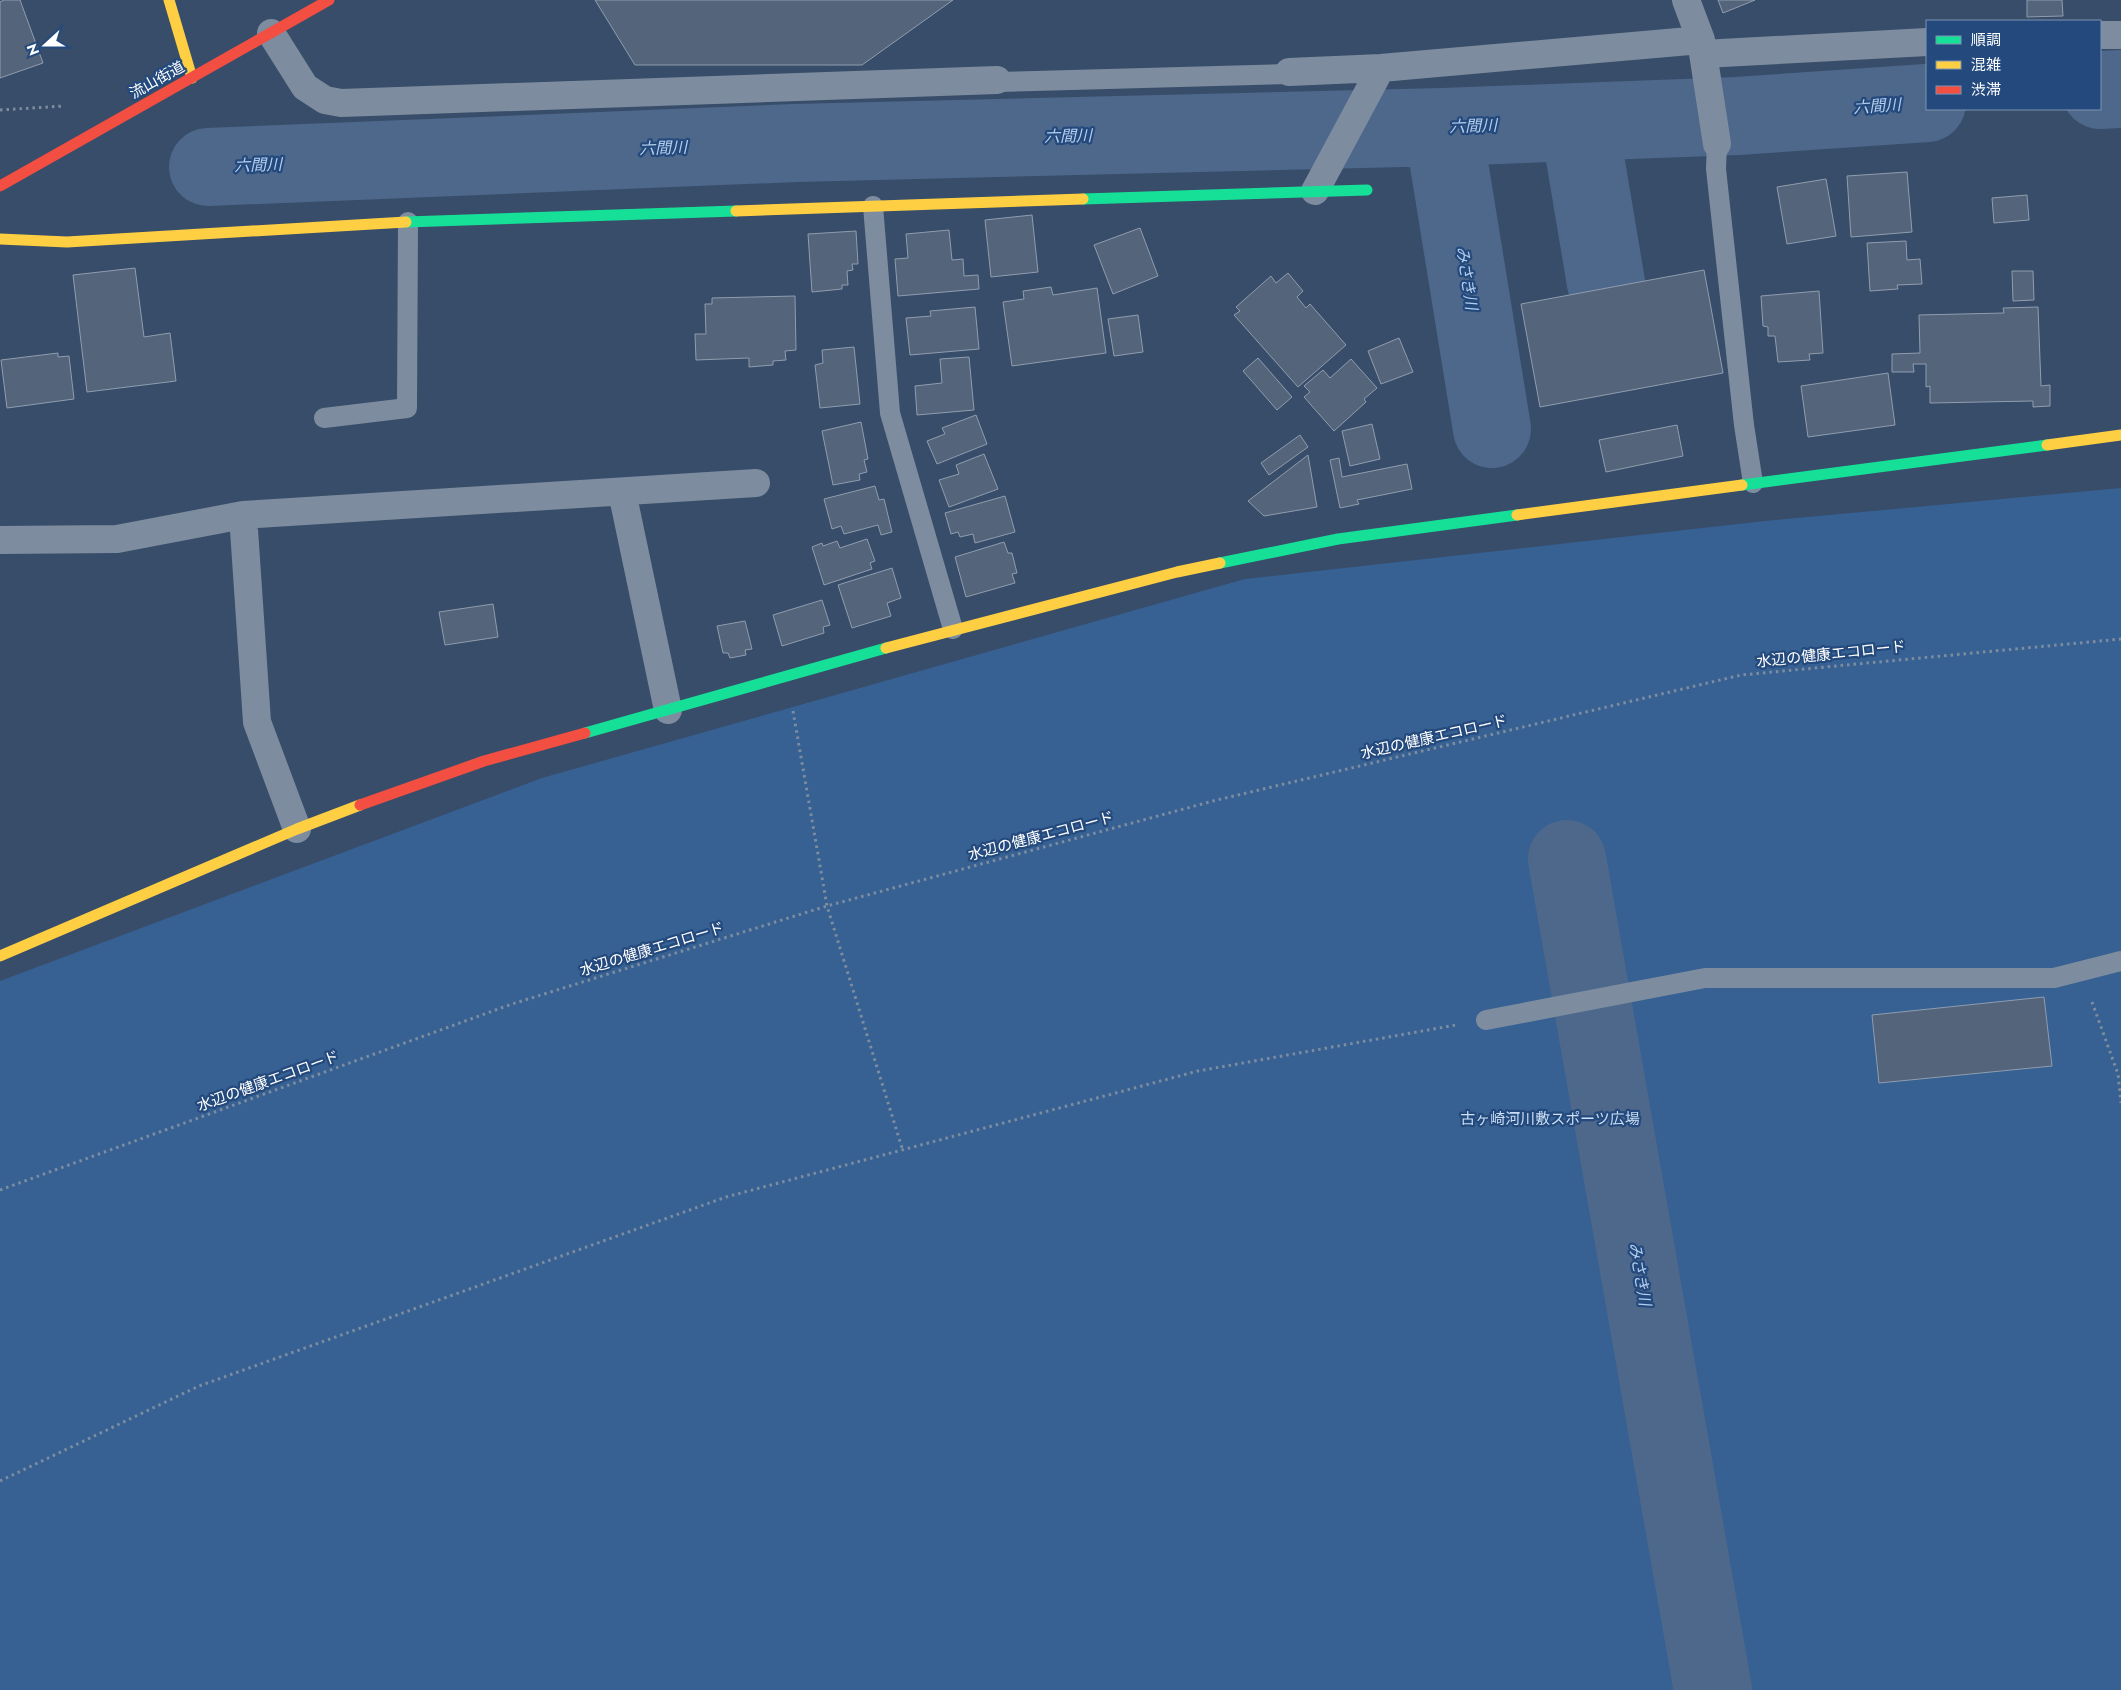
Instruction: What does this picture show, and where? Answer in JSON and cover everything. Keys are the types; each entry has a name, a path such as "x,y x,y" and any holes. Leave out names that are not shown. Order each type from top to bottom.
{"street":[{"path":"169,0 192,78"},
{"name":"流山街道","path":"0,186 330,0"},
{"path":"1686,0 1702,47 1717,144"},
{"path":"271,33 305,87 325,100 341,103 997,80"},
{"path":"2101,36 2121,35"},
{"path":"1289,72 1381,68 1702,47 1926,42"},
{"path":"1315,191 1381,68"},
{"path":"0,239 67,242 408,222 1367,190"},
{"path":"0,956 297,829 385,795 484,761 953,628 1177,572 1338,540 2121,435"},
{"path":"0,540 118,539 243,515 756,483"},
{"path":"622,492 668,710"},
{"path":"243,515 257,722 297,829"}],"lane":[{"path":"997,80 997,82 1124,79 1289,74 1289,72"},
{"path":"1717,144 1716,169 1744,425 1754,483"},
{"path":"873,206 890,413 953,628"},
{"path":"324,418 407,408 408,222"},
{"path":"1486,1020 1705,978 2054,978 2121,961"}],"path":[{"name":"水辺の健康エコロード","path":"0,1190 512,1004 827,906 1212,801 1741,675 2121,639"},
{"path":"787,676 827,906 903,1151"},
{"path":"2081,971 2118,1074 2121,1103"},
{"path":"0,1481 199,1386 726,1197 1198,1072 1486,1020"}],"green space":[{"name":"古ヶ崎河川敷スポーツ広場","path":"2121,488 2121,1690 0,1690 0,981 542,778 1245,579 1765,521"}],"building":[{"path":"4,0 20,0 43,63 0,78 0,2"},
{"path":"595,0 953,0 862,65 635,65"},
{"path":"1718,0 1755,0 1723,13"},
{"path":"2027,0 2062,0 2063,16 2027,17"},
{"path":"1907,172 1912,232 1851,237 1847,176"},
{"path":"1826,179 1836,236 1787,244 1777,187"},
{"path":"2027,195 2029,220 1994,223 1992,198"},
{"path":"1032,215 1038,272 991,277 985,220"},
{"path":"1140,228 1158,276 1113,294 1094,245"},
{"path":"949,230 952,260 963,259 964,276 978,275 979,289 898,296 895,259 908,258 906,234"},
{"path":"856,231 858,264 852,264 853,270 847,271 848,285 842,285 842,289 812,292 808,234"},
{"path":"1906,241 1907,260 1920,259 1922,284 1897,285 1898,289 1870,291 1867,243"},
{"path":"135,268 144,337 170,333 176,381 87,392 73,275"},
{"path":"1704,270 1723,373 1540,407 1521,304"},
{"path":"2012,271 2033,271 2034,300 2013,301"},
{"path":"1288,273 1303,291 1297,297 1306,308 1310,304 1346,345 1298,387 1234,315 1240,311 1236,307 1271,276 1276,283"},
{"path":"1051,287 1053,295 1097,288 1106,353 1012,366 1003,302 1024,299 1023,291"},
{"path":"1819,291 1823,353 1809,354 1810,360 1778,362 1775,336 1768,336 1768,327 1763,326 1761,296"},
{"path":"795,296 796,350 785,351 786,360 773,361 773,365 749,367 749,358 696,360 695,334 706,334 705,304 712,304 712,298"},
{"path":"975,307 979,349 910,355 906,318 931,316 930,311"},
{"path":"2038,307 2041,386 2050,385 2050,406 2033,407 2033,401 1930,403 1930,386 1926,387 1926,364 1913,364 1914,372 1892,372 1892,354 1920,353 1919,315 2004,313 2003,308"},
{"path":"1138,315 1143,352 1114,356 1108,319"},
{"path":"1399,338 1413,372 1381,384 1368,351"},
{"path":"854,347 860,404 820,408 815,365 823,363 822,350"},
{"path":"58,353 58,357 69,356 74,399 7,408 1,360"},
{"path":"969,357 974,410 917,415 915,386 942,383 940,359"},
{"path":"1258,358 1292,397 1277,410 1243,371"},
{"path":"1351,359 1377,388 1364,399 1366,402 1334,431 1304,397 1310,392 1304,386 1323,370 1330,378"},
{"path":"1888,373 1895,425 1808,437 1801,386"},
{"path":"976,415 987,444 937,464 927,441 945,434 942,428"},
{"path":"861,422 868,459 864,460 867,472 859,474 860,480 833,485 822,431"},
{"path":"1372,424 1380,459 1350,466 1342,431"},
{"path":"1677,425 1683,456 1606,472 1599,440"},
{"path":"1300,435 1308,447 1269,475 1261,463"},
{"path":"984,454 998,489 949,507 939,480 959,474 956,465"},
{"path":"1308,455 1317,507 1264,516 1248,501"},
{"path":"1339,458 1342,477 1407,464 1412,489 1357,500 1359,504 1340,508 1330,460"},
{"path":"875,486 879,500 884,499 892,532 881,535 878,525 844,534 841,526 832,529 824,499"},
{"path":"1005,496 1015,532 975,543 973,534 960,537 958,532 951,534 945,513"},
{"path":"867,539 875,561 870,563 872,569 824,585 812,547 822,543 823,546 837,541 840,548"},
{"path":"1004,542 1008,553 1012,553 1017,573 1012,574 1015,583 966,597 955,557"},
{"path":"892,568 901,598 887,603 891,616 852,628 838,585"},
{"path":"822,600 830,625 823,627 824,633 782,646 773,615"},
{"path":"493,604 498,637 445,645 439,612"},
{"path":"745,621 752,649 745,650 746,655 730,658 728,653 723,653 717,626"},
{"path":"2044,997 2052,1066 1879,1083 1872,1015"}],"waterway":[{"name":"六間川","path":"2101,90 2121,89"},
{"name":"六間川","path":"208,167 796,143 1443,127 1737,116 1926,103"},
{"path":"1579,122 1606,283"},
{"name":"みさき川","path":"1443,127 1492,429"},
{"name":"みさき川","path":"1567,859 1713,1690"}],"traffic: fast":[{"path":"1083,199 1367,190"},
{"path":"406,222 736,211"},
{"path":"1742,485 2047,445"},
{"path":"1220,563 1338,539 1517,515"},
{"path":"585,733 886,648"}],"traffic: slow":[{"path":"169,0 192,78"},
{"path":"736,211 1083,199"},
{"path":"0,239 67,242 406,222"},
{"path":"2047,445 2121,435"},
{"path":"1517,515 1742,485"},
{"path":"886,648 1177,572 1220,563"},
{"path":"0,956 297,829 360,805"}],"traffic: jam":[{"path":"0,186 329,0"},
{"path":"360,805 484,761 585,733"}]}
